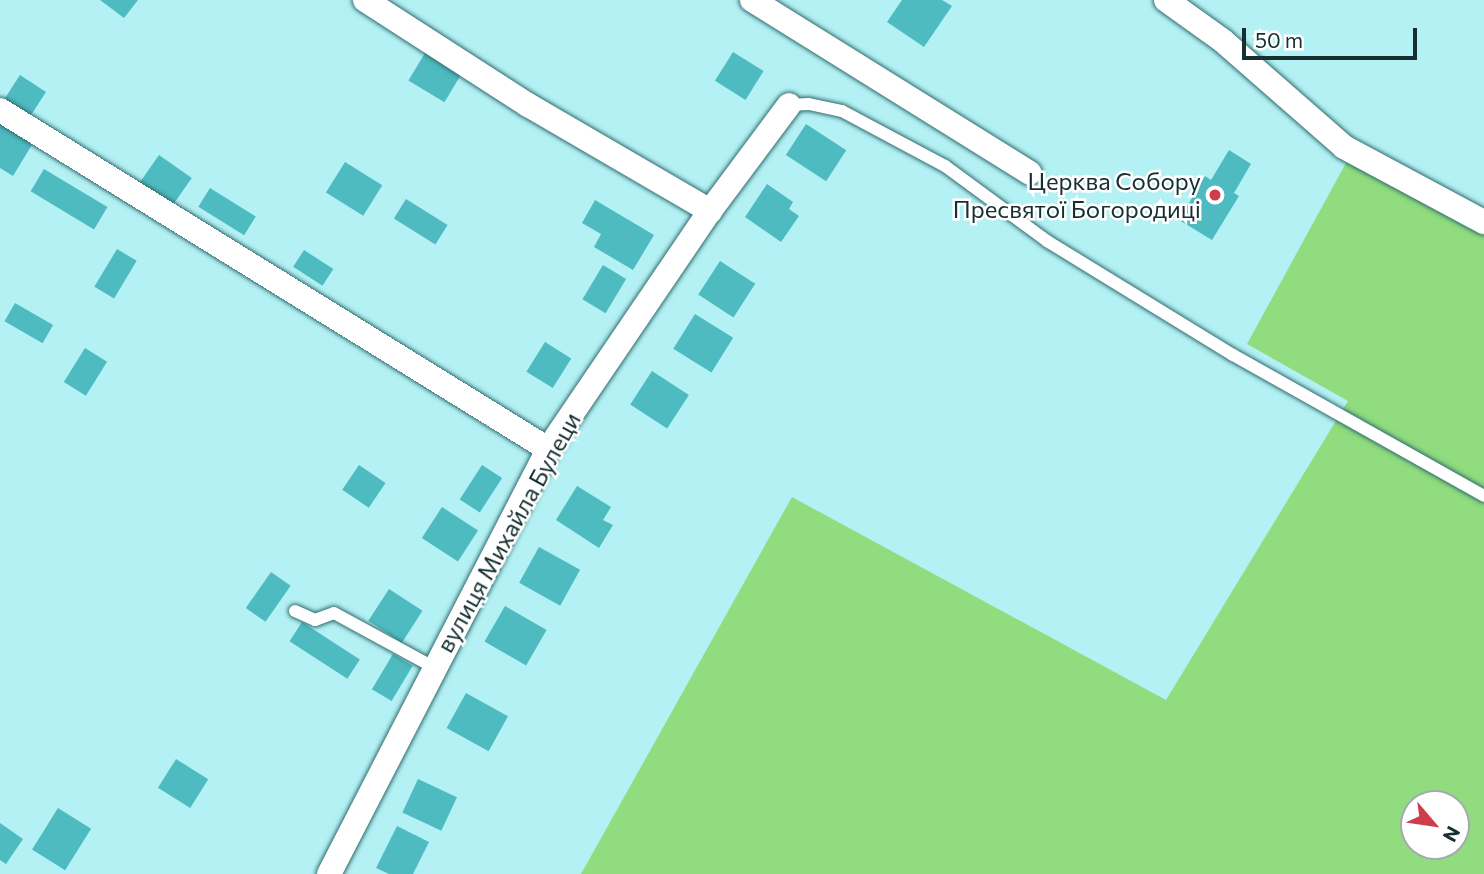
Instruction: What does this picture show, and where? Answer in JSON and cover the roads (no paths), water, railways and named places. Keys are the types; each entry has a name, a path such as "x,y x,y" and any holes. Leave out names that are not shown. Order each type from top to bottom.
{"street":[{"path":"365,0 528,105 710,211"},
{"path":"751,0 1030,173"},
{"path":"1166,0 1223,41 1344,147 1484,222"},
{"name":"вулиця Михайла Булеци","path":"329,874 433,667 548,449 710,211 789,104"},
{"path":"0,110 548,449"}],"lane":[{"path":"789,104 809,104 842,111 945,166 1047,241 1222,348 1484,496"},
{"path":"296,611 315,621 334,613 433,667"}],"place":[{"name":"Церква Собору Пресвятої Богородиці","path":"1215,195"}]}
